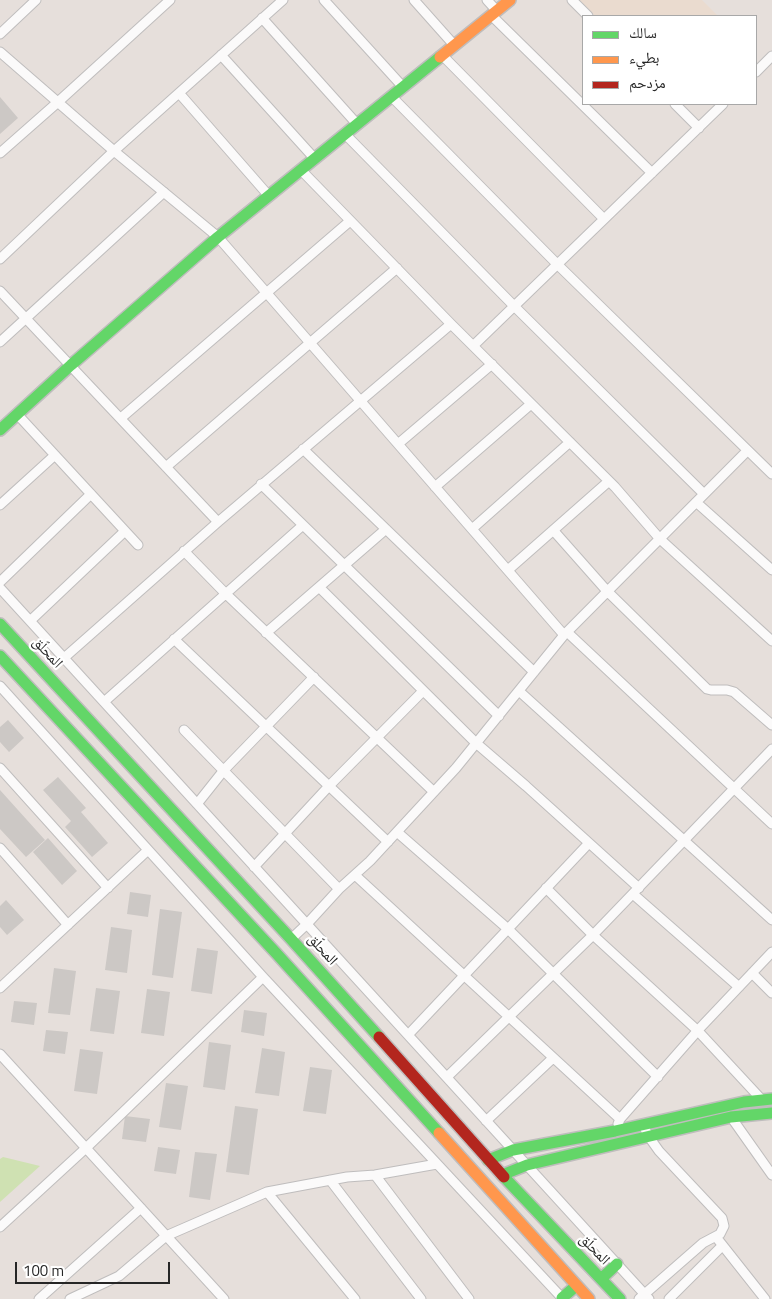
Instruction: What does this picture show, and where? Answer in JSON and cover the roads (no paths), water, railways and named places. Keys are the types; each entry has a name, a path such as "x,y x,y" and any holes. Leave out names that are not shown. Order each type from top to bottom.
{"main road":[{"path":"0,430 71,365 218,238 510,0"},
{"name":"المحلّق","path":"0,624 291,939 488,1160 620,1299"},
{"path":"0,656 276,953 589,1299"},
{"path":"488,1160 514,1150 644,1125 744,1102 767,1099"},
{"path":"502,1175 526,1164 649,1137 731,1116 772,1113"},
{"path":"601,1279 617,1264"},
{"path":"563,1299 576,1286"}],"street":[{"path":"0,34 36,0"},
{"path":"0,153 170,0"},
{"path":"0,258 114,151 283,0"},
{"path":"324,0 403,87"},
{"path":"414,0 454,45"},
{"path":"487,0 494,13 582,102"},
{"path":"572,0 587,15"},
{"path":"262,18 357,124"},
{"path":"0,52 218,238 565,633 772,824"},
{"path":"221,55 315,159"},
{"path":"442,55 604,220"},
{"path":"757,71 772,56"},
{"path":"179,93 269,196"},
{"path":"391,96 558,264 772,474"},
{"path":"585,105 652,173"},
{"path":"676,105 698,128"},
{"path":"473,346 722,105"},
{"path":"345,134 514,306 704,494"},
{"path":"301,170 451,324 609,481 660,539 772,641"},
{"path":"0,342 164,192"},
{"path":"121,418 350,221"},
{"path":"166,467 397,268"},
{"path":"0,291 218,522"},
{"path":"64,658 261,484 451,324"},
{"path":"398,444 492,364"},
{"path":"436,487 532,404"},
{"path":"17,414 138,545"},
{"path":"472,529 570,442"},
{"path":"303,449 534,672"},
{"path":"291,939 398,832 434,792 565,633 747,451"},
{"path":"0,505 55,455"},
{"path":"508,570 609,481"},
{"path":"261,484 498,716"},
{"path":"0,582 92,494"},
{"path":"696,502 772,570"},
{"path":"104,702 303,525"},
{"path":"266,633 386,529"},
{"path":"553,530 607,591 707,689 734,692 772,725"},
{"path":"30,621 125,531"},
{"path":"184,551 266,633 434,792"},
{"path":"318,587 476,743 589,843 636,891 739,987"},
{"path":"0,588 514,1150 617,1264 644,1297 703,1243 716,1237 724,1226 722,1218 659,1151 649,1137 644,1125"},
{"path":"174,639 388,842"},
{"path":"197,804 224,770 314,678"},
{"path":"0,686 263,977 563,1299"},
{"path":"254,867 329,786 424,690"},
{"path":"519,690 772,920"},
{"path":"184,730 283,834 339,889"},
{"path":"447,1077 593,936 772,748"},
{"path":"0,768 108,888"},
{"path":"398,832 508,929 658,1076"},
{"path":"408,1035 589,843"},
{"path":"0,848 68,925"},
{"path":"0,988 148,850"},
{"path":"355,874 620,1119"},
{"path":"546,888 593,936 698,1031 767,1099"},
{"path":"615,1131 620,1119 698,1031 772,952"},
{"path":"752,973 772,993"},
{"path":"0,1227 86,1148 263,977"},
{"path":"0,1054 224,1299"},
{"path":"486,1121 553,1058"},
{"path":"731,1116 772,1175"},
{"path":"70,1299 119,1276 166,1236 267,1192 347,1177 375,1175 438,1164"},
{"path":"375,1175 469,1299"},
{"path":"330,1180 421,1299"},
{"path":"267,1192 355,1299"},
{"path":"39,1299 141,1208"},
{"path":"716,1237 765,1299"},
{"path":"669,1299 722,1246"}]}
